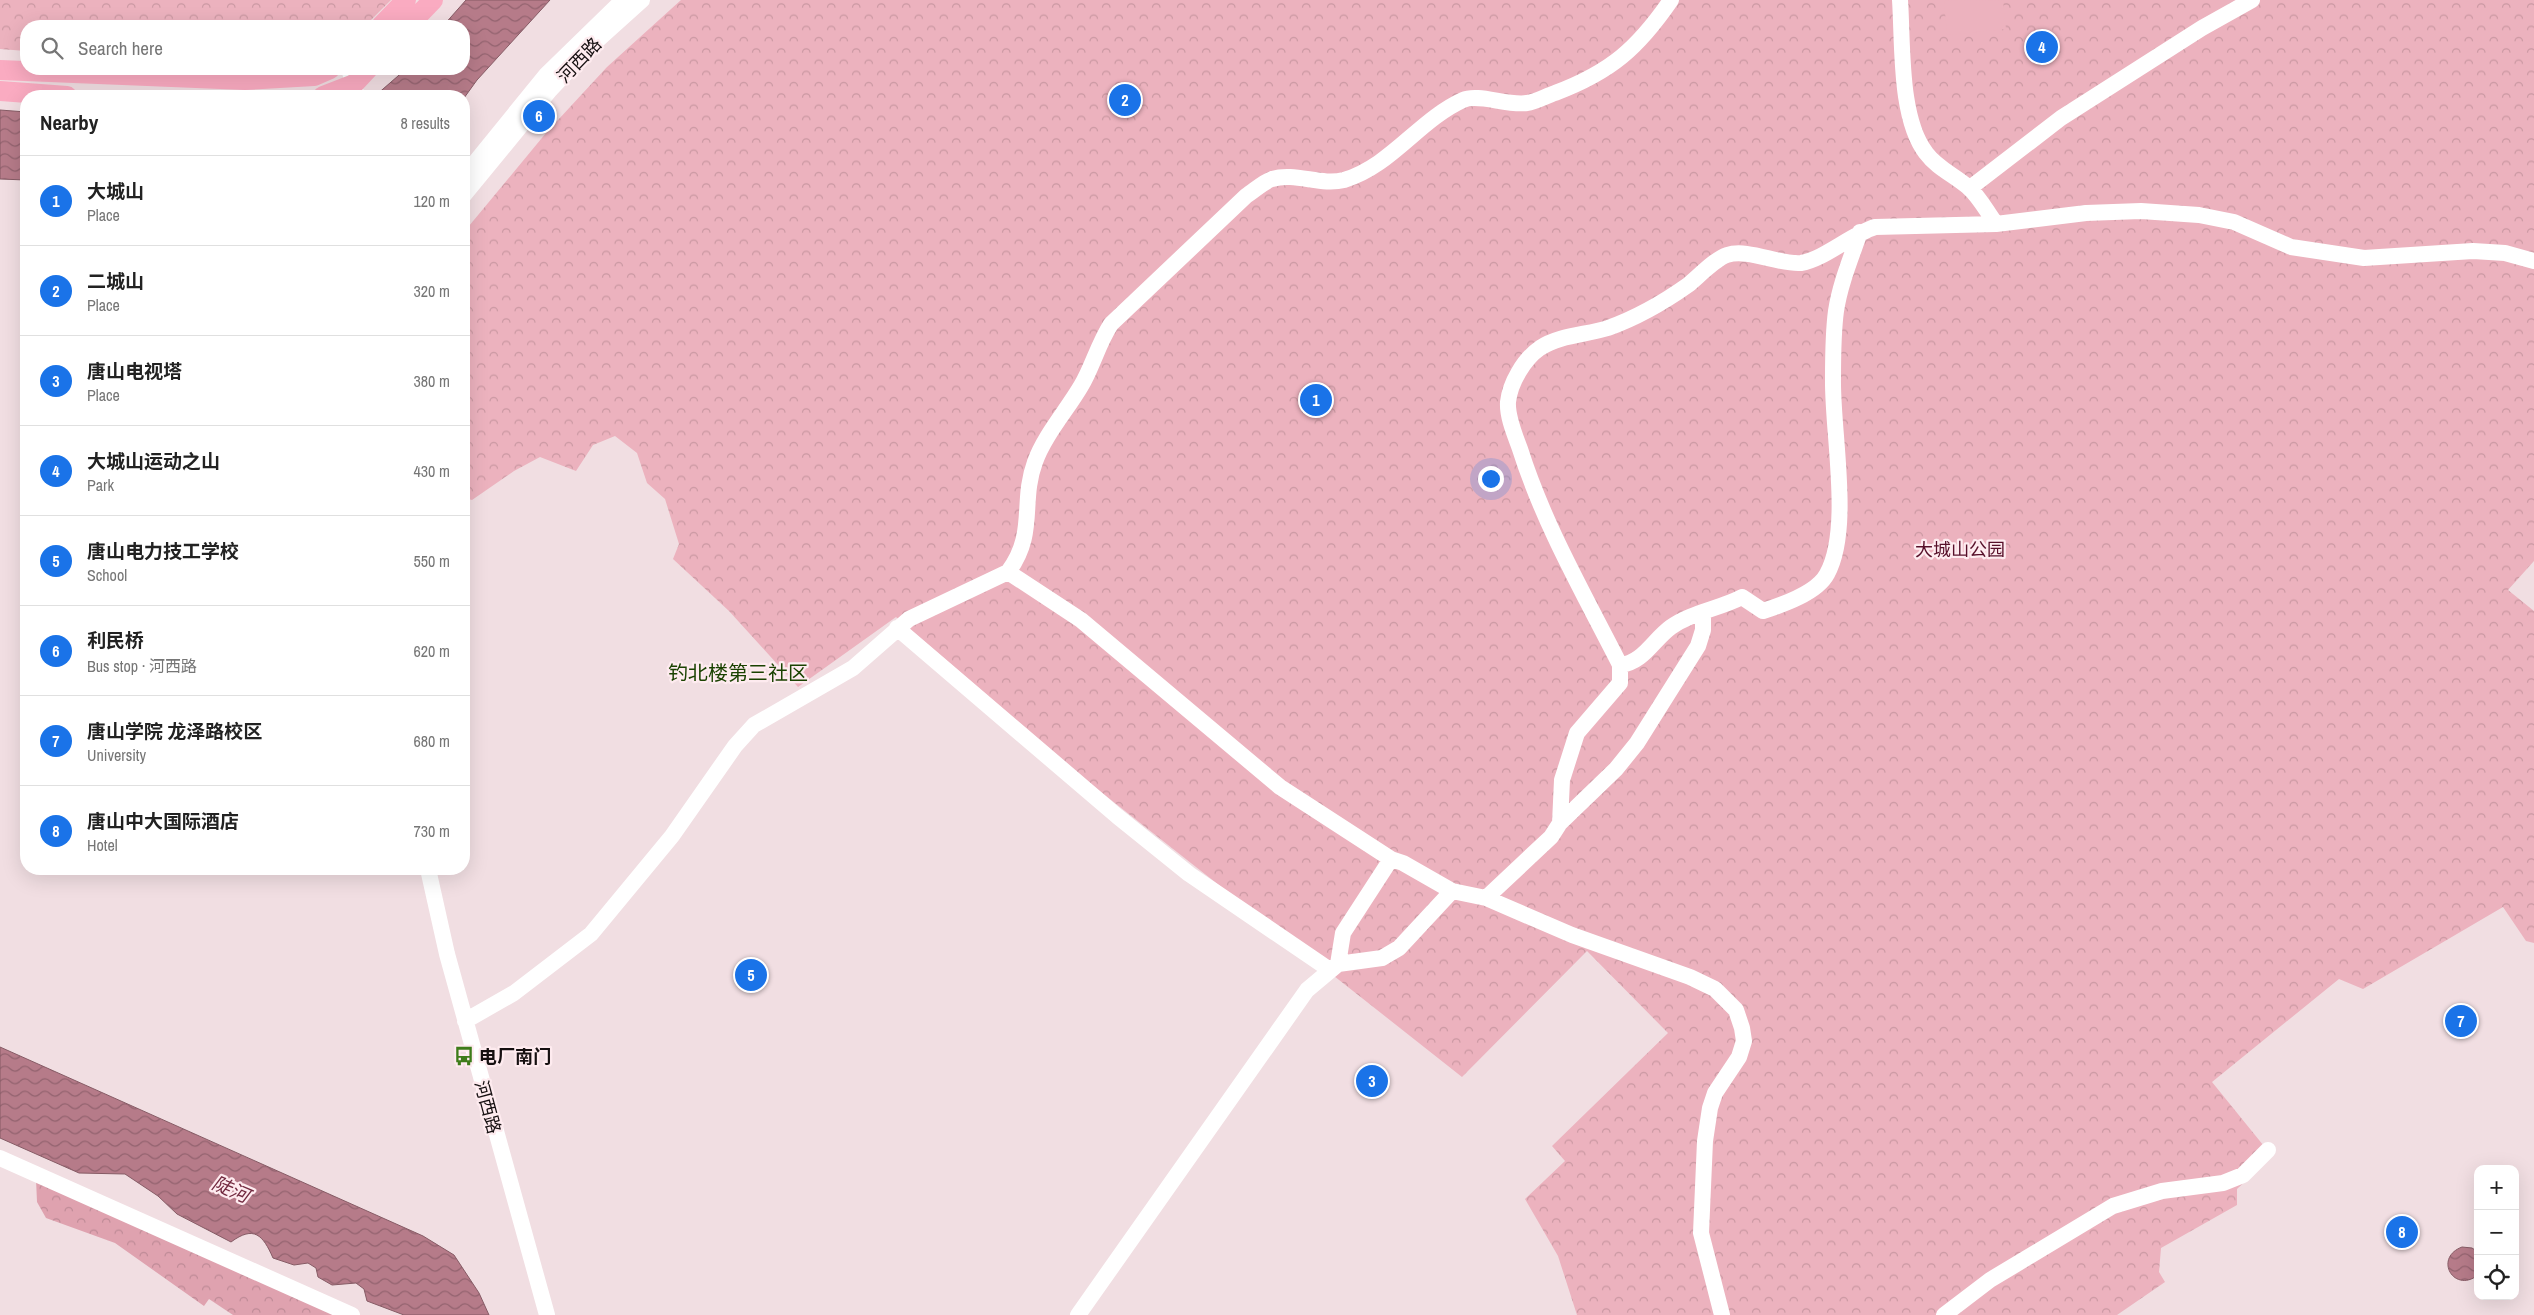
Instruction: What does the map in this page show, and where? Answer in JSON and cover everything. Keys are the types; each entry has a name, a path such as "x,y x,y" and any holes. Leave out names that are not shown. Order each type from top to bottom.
{"main road":[{"path":"387,20 406,0"},
{"path":"414,20 433,0"},
{"path":"0,70 20,71"},
{"path":"122,75 245,80 316,75"},
{"path":"342,90 354,86 363,75"},
{"path":"0,91 20,92"}],"street":[{"name":"河西路","path":"470,169 546,75 623,0"},
{"name":"河西路","path":"470,188 550,90 592,45 642,0"},
{"path":"465,1021 514,992 591,934 672,836 735,746 754,725 854,668 909,619 1008,572 1019,558 1025,541 1034,462 1083,384 1100,342 1111,324 1246,196 1271,179 1291,177 1342,180 1356,175 1384,159 1432,116 1465,99 1481,98 1502,103 1528,103 1566,89 1616,63 1651,30 1671,0"},
{"path":"1900,0 1906,84 1913,131 1926,153 1937,165 1970,188 1996,224"},
{"path":"1970,188 2061,118 2202,28 2252,0"},
{"path":"1560,823 1562,780 1577,734 1620,683 1620,665 1557,541 1530,480 1512,424 1508,404 1511,386 1532,354 1541,347 1558,340 1608,328 1649,310 1726,255 1738,254 1799,263 1811,261 1860,232 1875,226 1996,224 2086,213 2141,211 2190,214 2234,222 2291,247 2364,258 2473,252 2505,253 2534,261"},
{"path":"1620,665 1631,664 1670,628 1685,618 1727,605 1742,597 1763,611 1788,604 1820,583 1827,574 1840,534 1833,381 1836,312 1843,280 1860,232"},
{"path":"1008,572 1081,620 1280,787 1391,859 1403,862 1452,891 1486,898 1572,936 1690,977 1715,989 1736,1010 1744,1041 1740,1057 1715,1093 1710,1108 1705,1141 1701,1233 1722,1315"},
{"path":"1486,898 1551,837 1560,823 1616,769 1638,743 1698,646 1702,630 1703,612"},
{"path":"897,628 1109,810 1189,874 1334,967"},
{"path":"1334,967 1343,933 1391,859"},
{"name":"河西路","path":"429,875 465,1021 547,1315"},
{"path":"1078,1315 1307,990 1334,967 1382,958 1399,948 1452,891"},
{"path":"1944,1315 1990,1280 2113,1206 2162,1191 2223,1183 2243,1175 2268,1150"},
{"path":"0,1158 352,1315"}],"green space":[{"path":"0,0 391,0 371,20 20,20 20,51 0,49"},
{"name":"大城山公园","path":"681,0 2534,0 2534,561 2508,590 2534,611 2534,943 2526,941 2503,907 2363,989 2339,979 2212,1082 2272,1156 2237,1189 2237,1205 2161,1248 2159,1272 2165,1282 2117,1315 1577,1315 1558,1256 1525,1199 1565,1161 1552,1146 1668,1033 1587,951 1462,1077 1087,781 896,617 798,687 729,611 673,559 679,544 665,499 647,483 637,453 615,436 593,445 576,471 540,457 514,471 472,500 470,500 470,225 546,133 607,67"},
{"path":"2003,0 2006,29 1947,35 1944,1"},
{"path":"36,1179 336,1315 233,1315 209,1299 204,1306 115,1243 46,1218 37,1202"}],"water":[{"path":"466,0 550,0 470,90 382,90 399,75 470,75 470,20 448,20"},
{"path":"0,110 20,112 20,180 0,179"},
{"name":"陡河","path":"0,1047 423,1236 454,1255 479,1293 489,1315 404,1315 367,1301 364,1289 356,1283 332,1285 318,1277 316,1268 308,1263 294,1265 273,1258 265,1243 257,1235 246,1234 231,1242 177,1214 158,1196 125,1174 79,1173 0,1138"},
{"path":"2462,1247 2474,1249 2474,1277 2469,1280 2461,1280 2450,1272 2448,1266 2449,1259 2453,1252"}],"place":[{"name":"大城山运动之山","path":"2042,47"},
{"name":"二城山","path":"1125,100"},
{"name":"利民桥","path":"539,116"},
{"name":"大城山","path":"1316,400"},
{"name":"唐山电力技工学校","path":"751,975"},
{"name":"唐山学院 龙泽路校区","path":"2461,1021"},
{"name":"电厂南门","path":"464,1056"},
{"name":"唐山电视塔","path":"1372,1081"},
{"name":"唐山中大国际酒店","path":"2402,1232"}],"district":[{"name":"钓北楼第三社区","path":"738,672"}]}
